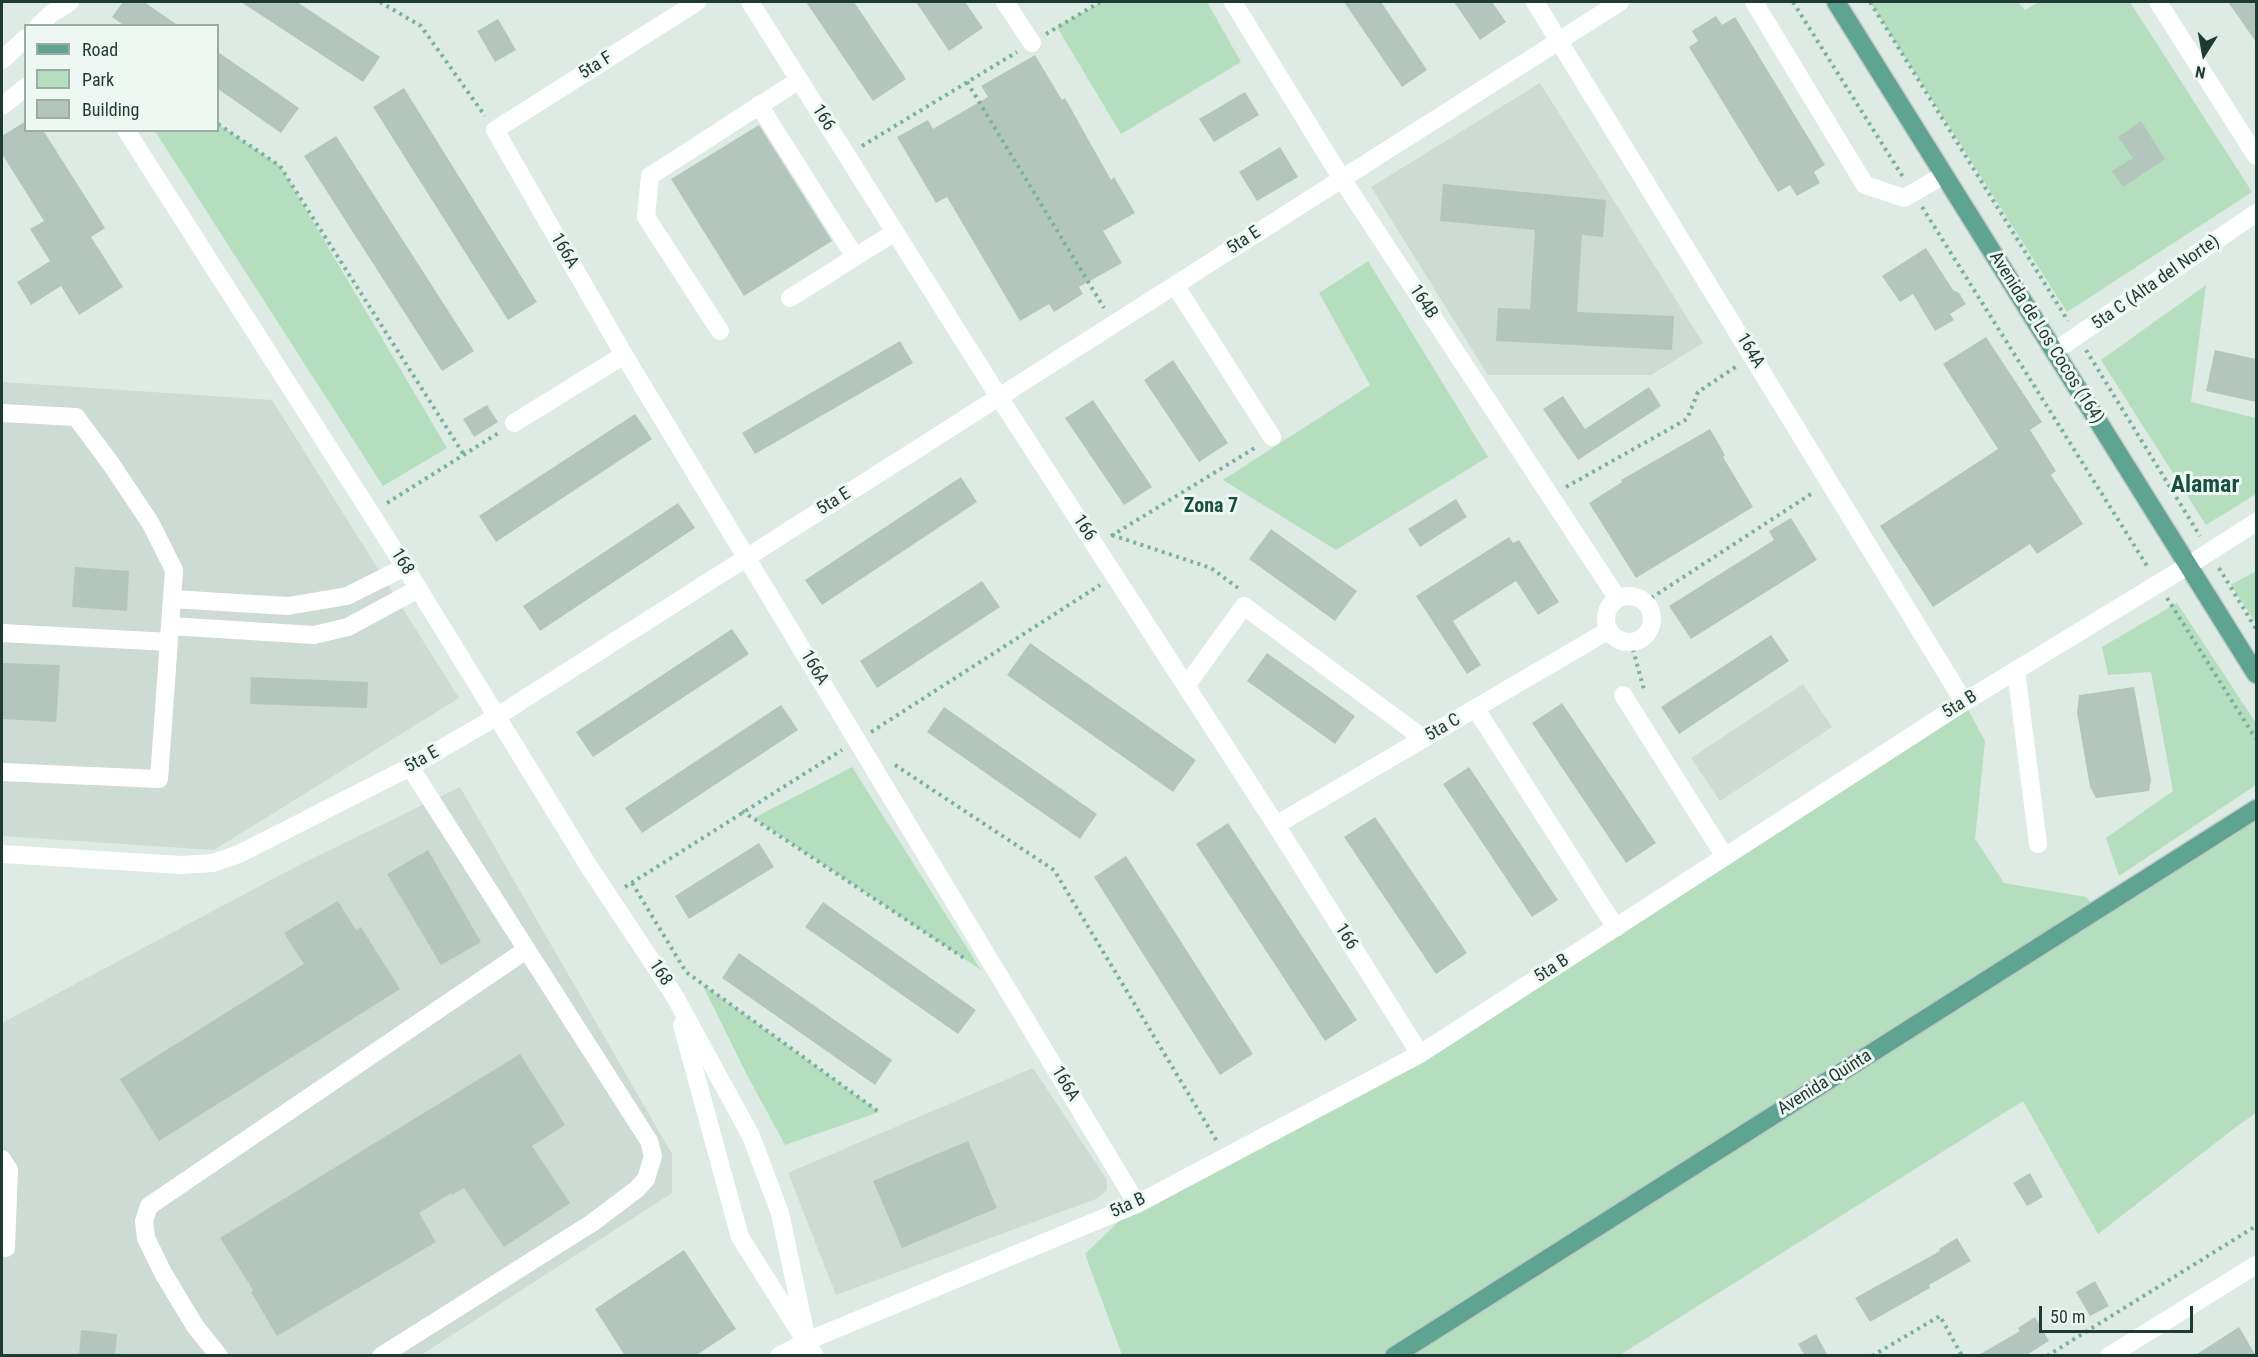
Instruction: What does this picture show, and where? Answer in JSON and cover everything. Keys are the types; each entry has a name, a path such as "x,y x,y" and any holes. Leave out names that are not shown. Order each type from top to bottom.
{"main road":[{"name":"Avenida de Los Cocos (164)","path":"1836,2 2256,674"},
{"name":"Avenida Quinta","path":"1394,1356 2256,809"}],"street":[{"path":"48,16 70,2"},
{"name":"5ta F","path":"495,130 697,2"},
{"name":"166","path":"750,2 999,397 1276,825 1420,1053"},
{"path":"1005,2 1032,43"},
{"name":"164B","path":"1233,2 1342,179 1618,599"},
{"name":"164A","path":"1535,2 1560,39 1964,702"},
{"name":"5ta E","path":"2,854 182,865 213,863 239,854 410,767 496,717 1620,2"},
{"path":"1754,2 1865,185 1904,198 1944,175"},
{"path":"2158,2 2256,156"},
{"path":"2,60 24,40"},
{"path":"720,331 646,217 650,176 799,80"},
{"path":"2,106 24,89"},
{"path":"759,105 855,257"},
{"name":"166A","path":"495,130 624,355 1137,1203"},
{"name":"168","path":"127,132 405,567 588,865 674,994 751,1136 780,1213 811,1348"},
{"name":"5ta C (Alta del Norte)","path":"2055,351 2256,213"},
{"path":"790,298 894,232"},
{"path":"1175,285 1272,437"},
{"path":"514,423 624,355"},
{"path":"2,413 76,417 111,464 150,524 174,570 159,779 2,772"},
{"name":"5ta B","path":"779,1356 811,1348 1137,1203 1420,1053 1964,702 2159,584 2256,522"},
{"path":"172,599 288,606 347,596 405,567"},
{"path":"2,633 314,635 348,627 418,589"},
{"path":"1626,597 1635,597 1645,602 1652,615 1652,623 1645,636 1638,640 1623,641 1616,638 1609,630 1606,618 1608,611 1618,599 1626,597"},
{"path":"1186,686 1244,606 1424,739"},
{"name":"5ta C","path":"1276,825 1609,630"},
{"path":"2016,670 2038,844"},
{"path":"1623,695 1725,856"},
{"path":"1476,709 1616,928"},
{"path":"381,1356 592,1223 637,1189 646,1179 653,1156 649,1141 410,767"},
{"path":"219,1356 195,1326 163,1273 146,1238 144,1221 149,1206 526,950"},
{"name":"168","path":"674,994 740,1237 811,1348"},
{"path":"2,1159 9,1170 6,1248"},
{"path":"2109,1356 2256,1265"}],"path":[{"path":"380,2 421,26 495,130"},
{"path":"846,156 1100,2"},
{"path":"1793,2 2256,739"},
{"path":"1870,2 2078,336 2256,629"},
{"path":"967,82 1114,324"},
{"path":"219,125 280,166 464,455"},
{"path":"1550,497 1687,418 1698,392 1753,356"},
{"path":"371,513 514,423"},
{"path":"1095,546 1272,437"},
{"path":"1645,602 1830,482"},
{"path":"887,760 1054,870 1226,1156"},
{"path":"742,812 971,963"},
{"path":"632,883 686,972 879,1112"},
{"path":"2047,1356 2256,1226"},
{"path":"1872,1356 1940,1316 1962,1356"}],"shaded area":[{"path":"1540,83 1703,343 1651,375 1488,375 1371,187"},
{"path":"2,382 272,400 459,698 214,850 2,836"},
{"path":"1803,684 1832,727 1720,801 1691,758"},
{"path":"460,787 672,1154 672,1193 421,1355 2,1356 2,1023 303,863"},
{"path":"1033,1068 1107,1180 1107,1190 1096,1199 836,1295 788,1173"}],"green space":[{"path":"1101,2 1207,2 1241,62 1121,134 1057,27"},
{"path":"1870,2 2018,2 2025,10 2039,2 2130,2 2252,192 2067,312"},
{"path":"219,125 280,166 447,448 383,486 156,132 219,132"},
{"path":"1368,261 1488,457 1336,550 1223,480 1370,385 1319,293"},
{"path":"2206,285 2191,402 2256,418 2256,494 2206,525 2101,360"},
{"path":"2256,571 2256,623 2231,585"},
{"path":"2177,603 2256,723 2256,785 2119,876 2106,838 2173,791 2151,672 2108,675 2102,647"},
{"path":"1964,702 1985,741 1975,839 2004,883 2086,897 2098,910 2256,809 2256,1113 2098,1234 2023,1101 1620,1355 1122,1355 1085,1254 1137,1204 1420,1053"},
{"path":"852,767 981,970 754,818"},
{"path":"702,984 879,1112 785,1145"}],"building":[{"path":"123,2 144,2 176,24 122,24 112,17"},
{"path":"241,2 297,2 380,57 363,82"},
{"path":"806,2 854,2 906,79 873,101"},
{"path":"916,2 965,2 983,28 949,51"},
{"path":"1344,2 1381,2 1427,70 1402,87"},
{"path":"1454,2 1492,2 1506,22 1480,40"},
{"path":"2228,2 2256,2 2256,42"},
{"path":"1716,16 1722,25 1735,17 1825,165 1814,172 1820,183 1797,196 1790,185 1778,192 1689,47 1698,41 1692,31"},
{"path":"498,19 516,50 495,62 477,31"},
{"path":"219,53 299,108 281,133 219,90"},
{"path":"1035,55 1062,100 1065,98 1111,180 1114,177 1135,213 1103,231 1122,263 1079,287 1083,294 1054,312 1049,304 1020,321 947,197 936,203 897,137 928,120 933,129 988,97 981,86"},
{"path":"404,88 537,302 508,320 373,107"},
{"path":"1245,92 1259,115 1214,142 1199,119"},
{"path":"2141,121 2165,159 2123,187 2112,171 2133,158 2118,137"},
{"path":"24,122 24,132 44,132 105,228 91,237 123,287 79,315 61,286 31,305 17,282 50,261 30,229 44,221 2,154 2,136"},
{"path":"759,125 832,241 744,296 671,179"},
{"path":"336,136 474,351 442,371 304,156"},
{"path":"1280,147 1298,177 1257,201 1239,172"},
{"path":"1443,184 1606,200 1603,237 1582,235 1577,312 1674,316 1672,350 1496,341 1498,308 1530,309 1535,230 1440,221"},
{"path":"1926,248 1953,290 1959,293 1966,304 1950,314 1954,320 1935,331 1913,294 1900,302 1882,276"},
{"path":"1986,337 2042,422 2030,430 2056,471 2051,475 2083,524 2037,554 2030,544 1933,607 1880,526 1998,449 1943,364"},
{"path":"900,341 913,363 755,454 742,433"},
{"path":"2215,350 2256,359 2256,402 2206,391"},
{"path":"1173,360 1228,443 1199,462 1144,380"},
{"path":"1649,387 1661,406 1578,460 1543,409 1563,396 1585,429"},
{"path":"1093,400 1152,487 1124,505 1065,418"},
{"path":"487,405 498,422 474,437 463,419"},
{"path":"635,414 652,439 496,542 479,516"},
{"path":"1710,429 1725,455 1723,457 1753,507 1636,578 1589,503 1622,482 1621,480"},
{"path":"961,477 977,502 822,605 805,580"},
{"path":"1456,499 1467,517 1420,547 1408,529"},
{"path":"678,503 695,528 540,631 523,606"},
{"path":"1791,518 1817,560 1691,639 1669,606 1774,540 1769,531"},
{"path":"1271,529 1357,591 1335,621 1249,559"},
{"path":"1509,537 1513,543 1519,540 1559,602 1538,615 1516,581 1453,621 1481,665 1467,674 1416,596"},
{"path":"75,567 129,571 127,611 72,607"},
{"path":"982,581 1000,607 877,688 860,661"},
{"path":"732,629 749,654 593,757 576,732"},
{"path":"1771,635 1789,661 1679,734 1661,707"},
{"path":"1030,643 1196,760 1173,792 1007,675"},
{"path":"1267,653 1355,716 1335,744 1247,681"},
{"path":"2,663 60,665 56,722 2,719"},
{"path":"251,677 368,682 367,708 250,704"},
{"path":"2134,687 2151,780 2149,791 2096,798 2090,787 2077,712 2079,695"},
{"path":"1562,703 1656,843 1626,863 1532,723"},
{"path":"781,705 798,730 642,833 625,808"},
{"path":"944,707 1097,814 1080,839 927,732"},
{"path":"1469,767 1558,900 1532,917 1443,784"},
{"path":"1375,817 1467,953 1436,974 1344,837"},
{"path":"1228,823 1357,1020 1325,1041 1196,844"},
{"path":"759,843 774,867 689,919 675,896"},
{"path":"428,850 481,942 441,965 387,874"},
{"path":"1126,856 1253,1054 1220,1075 1094,877"},
{"path":"338,901 356,930 361,927 400,989 159,1141 120,1079 304,964 284,933"},
{"path":"823,902 976,1010 958,1034 805,927"},
{"path":"739,953 892,1060 875,1085 722,978"},
{"path":"520,1054 565,1125 532,1146 570,1203 504,1247 464,1188 452,1195 451,1193 419,1213 436,1242 277,1336 251,1292 253,1290 220,1238"},
{"path":"968,1141 997,1208 902,1248 873,1181"},
{"path":"2030,1173 2043,1197 2027,1206 2013,1183"},
{"path":"1957,1238 1971,1261 1929,1285 1930,1288 1870,1322 1855,1298 1940,1251 1939,1249"},
{"path":"684,1250 736,1329 695,1356 625,1356 595,1309"},
{"path":"2095,1281 2109,1306 2090,1316 2076,1292"},
{"path":"2035,1317 2049,1341 2025,1356 1977,1356 2020,1331 2018,1328"},
{"path":"2239,1327 2256,1356 2194,1356"},
{"path":"81,1330 117,1334 115,1356 79,1356"},
{"path":"1816,1334 1828,1356 1805,1356 1798,1344"}],"district":[{"name":"Alamar","path":"2205,486"},
{"name":"Zona 7","path":"1211,507"}]}
